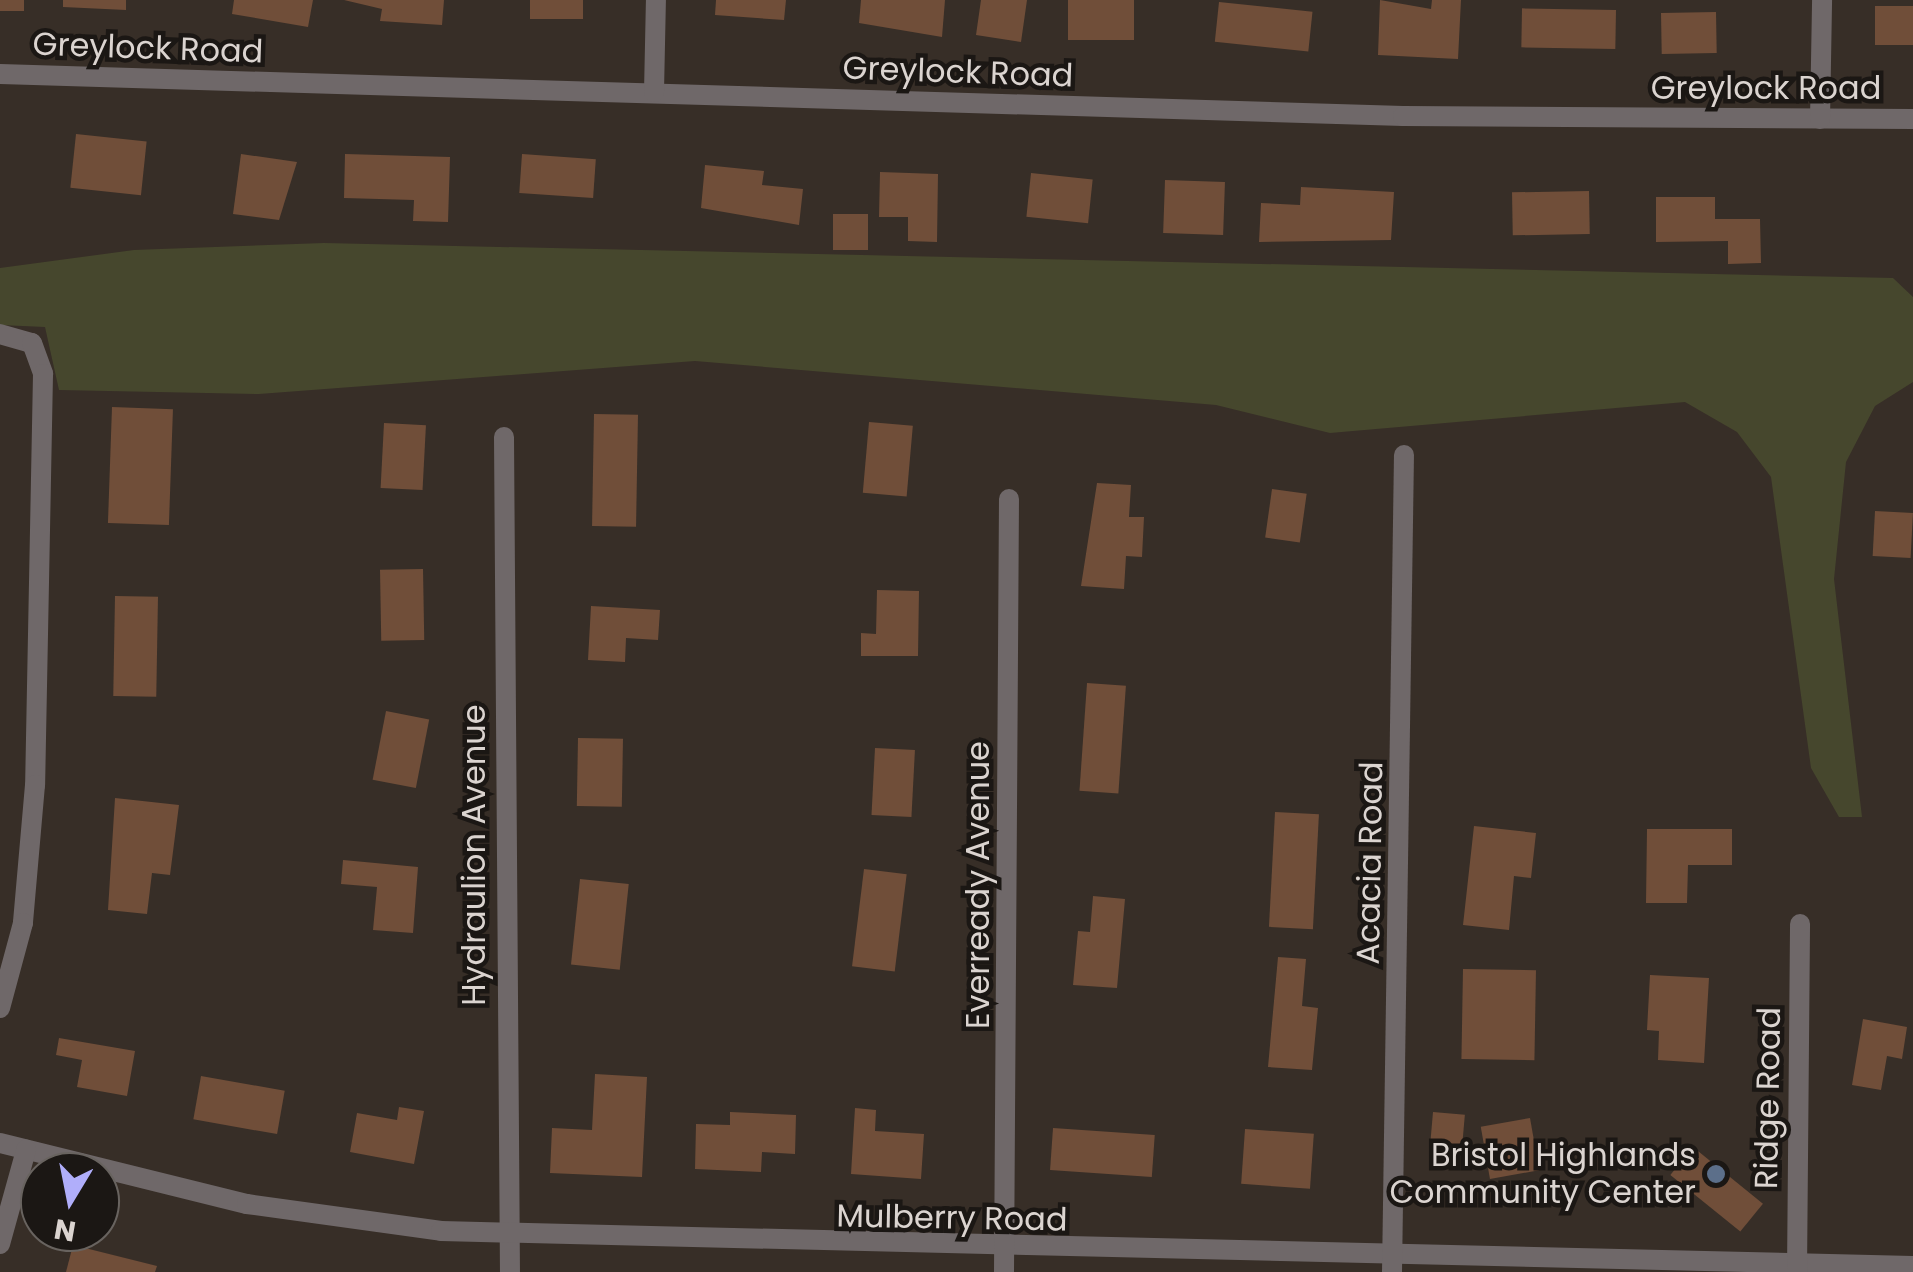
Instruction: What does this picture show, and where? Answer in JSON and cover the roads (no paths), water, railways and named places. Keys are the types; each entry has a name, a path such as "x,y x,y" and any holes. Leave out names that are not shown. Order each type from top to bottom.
{"street":[{"path":"654,92 656,0"},
{"path":"1820,119 1822,0"},
{"name":"Greylock Road","path":"0,74 1913,119"},
{"path":"0,334 38,350 35,785 23,923 0,1008"},
{"name":"Hydraulion Avenue","path":"504,437 510,1272"},
{"name":"Acacia Road","path":"1392,1263 1404,455"},
{"name":"Everready Avenue","path":"1004,1272 1009,499"},
{"name":"Ridge Road","path":"1797,1267 1800,924"},
{"name":"Mulberry Road","path":"0,1143 344,1222 510,1234 1392,1263 1913,1266"},
{"path":"0,1244 26,1150"}],"place":[{"name":"Bristol Highlands Community Center","path":"1716,1174"}]}
